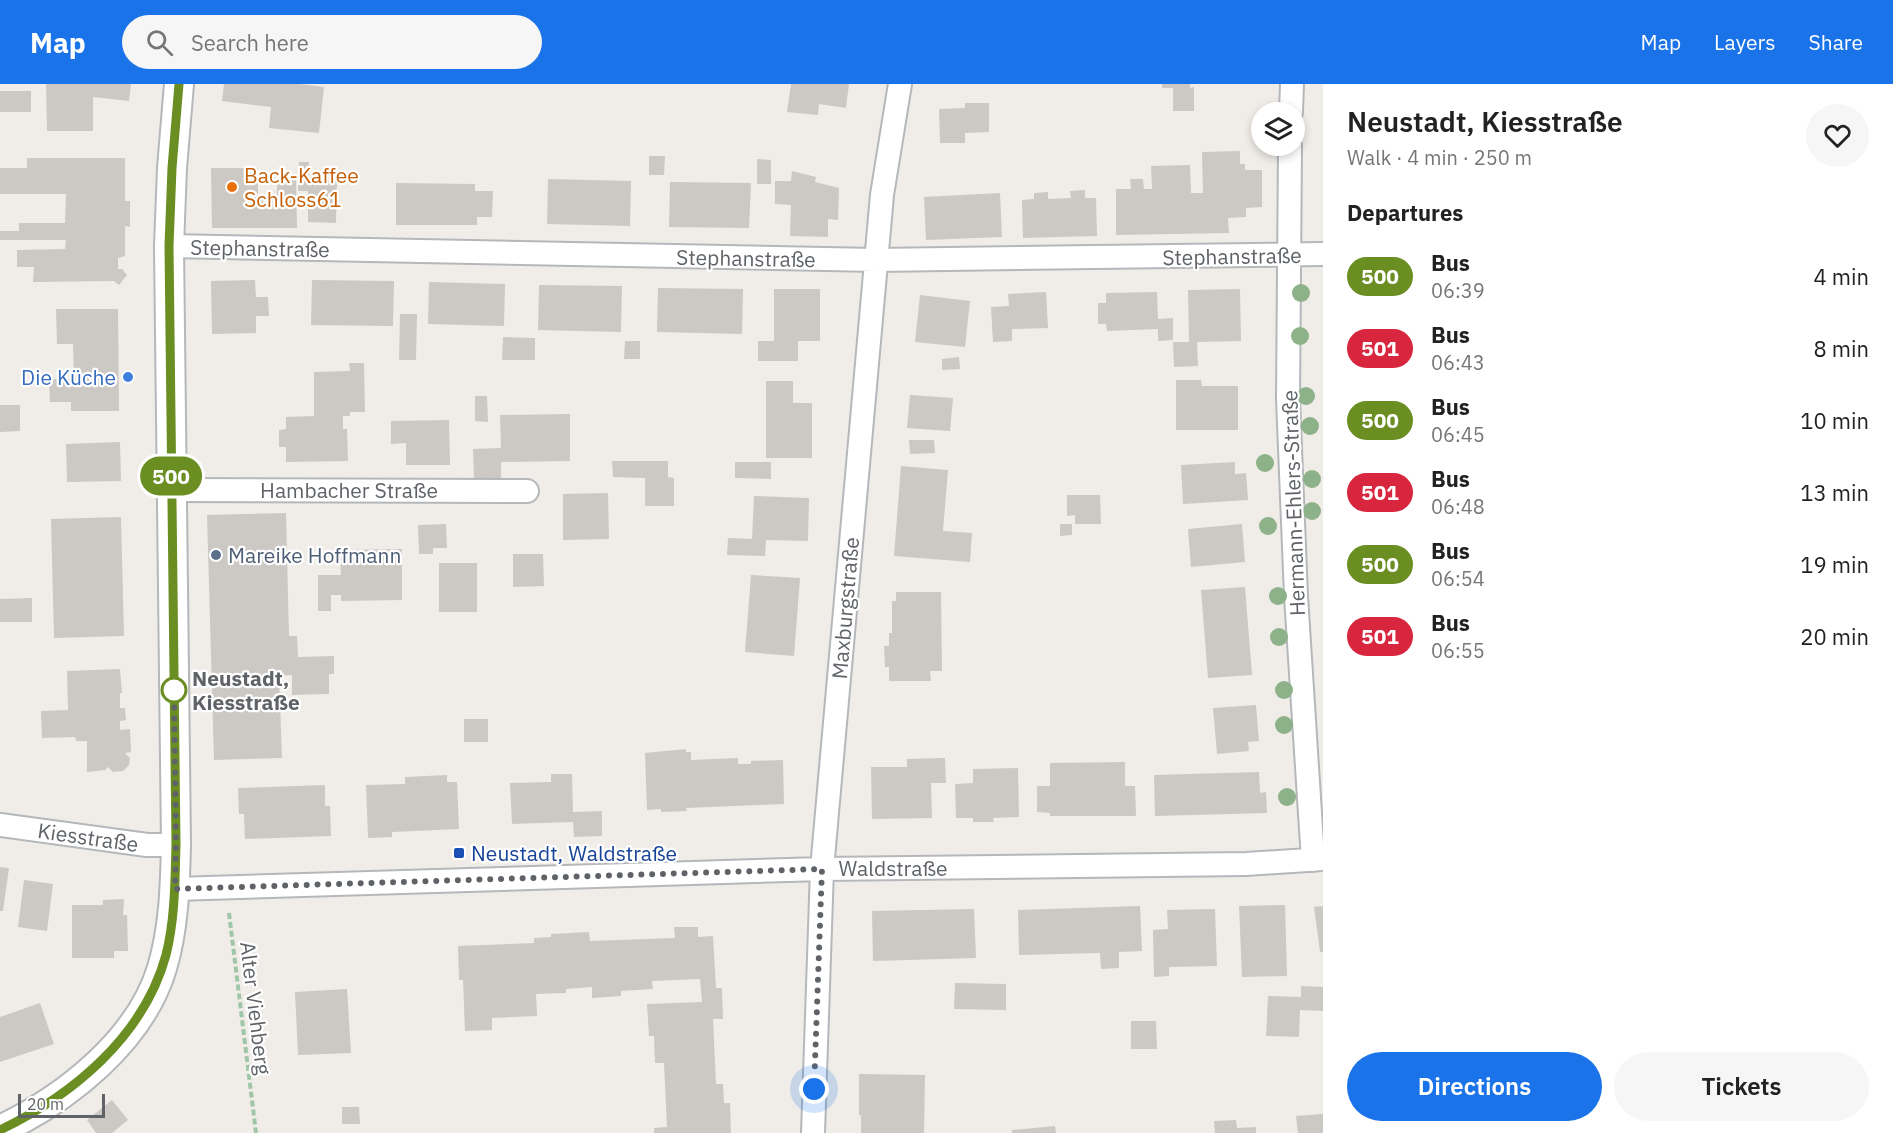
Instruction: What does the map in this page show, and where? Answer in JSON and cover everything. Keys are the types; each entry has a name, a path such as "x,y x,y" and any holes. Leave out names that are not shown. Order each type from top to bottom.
{"street":[{"path":"0,1130 44,1107 68,1091 109,1053 128,1031 153,990 166,952 175,889 176,844 169,246 172,168 179,84"},
{"name":"Maxburgstraße","path":"813,1133 822,869 882,195 900,84"},
{"path":"1291,102 1292,84"},
{"name":"Hermann-Ehlers-Straße","path":"1290,156 1288,399 1296,596 1318,859"},
{"name":"Stephanstraße","path":"169,246 876,260 1323,254"},
{"name":"Hambacher Straße","path":"171,490 527,491"},
{"name":"Kiesstraße","path":"0,825 147,845 176,844"},
{"name":"Waldstraße","path":"175,889 822,869 1141,867 1318,859"}],"path":[{"name":"Alter Viehberg","path":"225,887 256,1133"}],"building":[{"path":"46,84 131,84 129,101 93,97 93,131 47,131"},
{"path":"224,84 300,84 324,87 319,133 269,128 271,107 222,101"},
{"path":"791,84 849,84 846,108 819,104 818,115 787,112"},
{"path":"1162,84 1190,84 1190,88 1194,87 1194,111 1173,111 1173,88 1162,88"},
{"path":"0,91 31,91 31,112 0,112"},
{"path":"965,103 989,103 989,132 965,133 965,143 940,143 939,109 965,108"},
{"path":"1240,151 1240,164 1245,164 1245,170 1262,170 1262,207 1246,208 1246,217 1228,218 1229,233 1116,235 1116,189 1131,189 1130,179 1143,179 1144,189 1152,189 1151,166 1190,165 1191,193 1203,193 1202,152"},
{"path":"649,156 665,156 664,175 649,175"},
{"path":"27,158 125,158 125,201 130,201 130,227 125,226 125,256 118,258 118,269 122,269 127,275 119,285 114,281 33,282 34,267 17,267 17,250 65,249 66,240 0,240 0,231 19,231 19,223 65,223 66,194 0,194 0,168 27,168"},
{"path":"757,159 771,160 771,184 757,184"},
{"path":"299,162 309,162 309,177 337,178 336,223 308,222 308,191 298,191"},
{"path":"211,168 258,168 258,196 277,195 277,181 296,180 297,228 212,228"},
{"path":"792,171 816,177 815,182 839,188 838,220 828,219 828,237 790,236 791,205 775,204 775,181 791,181"},
{"path":"548,179 631,181 630,226 547,224"},
{"path":"670,182 751,183 749,228 669,227"},
{"path":"396,183 475,184 475,191 493,191 492,217 477,217 477,225 396,225"},
{"path":"1085,190 1085,198 1096,198 1097,236 1023,238 1022,200 1034,199 1034,193 1048,192 1048,199 1071,198 1070,191"},
{"path":"1000,193 1002,237 926,240 924,197"},
{"path":"255,280 256,297 268,297 269,316 256,316 256,333 212,334 211,281"},
{"path":"312,280 394,281 393,326 311,325"},
{"path":"429,282 505,284 504,326 428,324"},
{"path":"539,285 622,286 621,332 538,330"},
{"path":"658,288 743,289 742,334 657,332"},
{"path":"774,289 820,289 820,341 798,341 798,361 758,361 758,341 774,341"},
{"path":"1240,289 1241,341 1197,342 1198,366 1174,367 1173,342 1189,342 1188,290"},
{"path":"1046,292 1048,328 1012,329 1012,341 993,342 991,307 1009,306 1008,294"},
{"path":"1157,292 1158,319 1173,318 1173,340 1158,341 1158,329 1107,331 1106,324 1098,324 1098,303 1106,303 1106,293"},
{"path":"920,295 970,301 965,347 915,342"},
{"path":"56,309 118,309 119,411 71,411 71,402 50,402 49,379 74,379 73,344 57,344"},
{"path":"400,314 417,314 416,360 399,360"},
{"path":"503,337 535,338 535,360 502,360"},
{"path":"625,341 640,341 640,359 624,359"},
{"path":"959,357 960,369 942,370 942,359"},
{"path":"349,363 364,363 365,412 350,412 350,416 343,416 343,429 347,429 348,461 286,462 286,447 279,447 279,430 286,429 286,417 314,416 314,372 350,371"},
{"path":"1176,380 1201,380 1202,386 1238,386 1238,430 1176,430"},
{"path":"766,381 793,381 793,403 812,403 812,458 766,458"},
{"path":"910,395 953,398 950,431 907,428"},
{"path":"475,396 487,396 488,422 475,421"},
{"path":"0,405 20,405 20,431 0,432"},
{"path":"570,414 570,461 501,462 501,479 474,479 473,449 501,448 500,415"},
{"path":"449,420 450,465 406,465 406,443 391,444 391,421"},
{"path":"909,440 934,440 935,453 910,454"},
{"path":"120,442 121,481 67,482 66,444"},
{"path":"612,461 668,461 668,477 674,478 674,506 645,506 645,478 613,477"},
{"path":"735,462 771,462 771,479 735,478"},
{"path":"1235,462 1235,474 1246,473 1248,500 1183,504 1181,465"},
{"path":"901,466 948,470 943,531 972,533 970,562 894,556"},
{"path":"608,493 609,539 563,540 563,494"},
{"path":"1067,495 1100,495 1101,524 1075,524 1075,515 1067,516"},
{"path":"754,496 809,498 808,541 766,540 765,556 727,555 728,538 752,539"},
{"path":"286,513 289,636 297,636 298,657 334,656 334,674 329,674 329,694 292,695 292,675 279,676 282,758 214,760 207,515"},
{"path":"121,517 124,636 54,638 51,519"},
{"path":"446,524 447,548 433,548 433,554 419,554 418,525"},
{"path":"1060,524 1072,524 1072,535 1060,536"},
{"path":"1242,524 1245,562 1191,567 1188,529"},
{"path":"402,549 402,600 341,601 341,595 331,595 331,611 318,611 318,575 341,575 340,550"},
{"path":"513,554 543,554 544,586 513,587"},
{"path":"439,563 477,563 477,612 439,612"},
{"path":"751,575 800,578 794,656 745,652"},
{"path":"1245,587 1252,675 1208,678 1201,590"},
{"path":"896,592 941,592 942,671 930,671 931,681 889,681 889,667 885,667 884,646 889,646 889,633 892,633 892,601 896,601"},
{"path":"32,598 32,622 0,622 0,599"},
{"path":"120,669 122,693 120,693 120,708 125,708 126,720 120,721 120,730 130,729 131,752 125,753 130,758 129,765 123,771 113,772 108,767 105,770 87,772 87,741 76,741 75,737 42,738 41,711 68,710 67,671"},
{"path":"1256,705 1259,741 1248,742 1249,751 1217,754 1213,708"},
{"path":"464,719 488,719 488,742 464,742"},
{"path":"686,749 686,752 691,752 691,760 738,758 738,764 751,764 751,761 783,760 784,804 686,808 687,811 647,810 645,753"},
{"path":"945,758 946,783 931,783 932,818 872,819 871,767 907,767 907,759"},
{"path":"1125,762 1125,786 1135,786 1136,816 1050,816 1050,813 1037,812 1037,786 1050,786 1050,763"},
{"path":"1018,768 1019,817 993,818 994,822 973,822 973,818 956,818 955,784 973,783 973,769"},
{"path":"1259,772 1260,793 1266,792 1267,813 1155,816 1154,775"},
{"path":"551,774 572,774 573,812 602,811 602,836 574,837 573,822 512,824 510,783 551,782"},
{"path":"447,775 447,782 457,782 459,829 392,832 392,837 368,838 366,785 405,784 405,777"},
{"path":"325,785 325,806 330,806 331,836 245,839 244,814 239,814 238,788"},
{"path":"0,867 9,868 3,911 0,911"},
{"path":"24,880 53,884 47,931 18,927"},
{"path":"124,899 123,915 127,915 128,951 114,951 114,958 72,958 72,905 103,905 103,900"},
{"path":"1285,905 1287,976 1242,977 1239,906"},
{"path":"1140,906 1142,951 1119,952 1119,968 1101,969 1100,953 1019,955 1018,910"},
{"path":"1323,906 1323,952 1320,952 1314,907"},
{"path":"974,909 976,958 873,961 872,911"},
{"path":"1215,909 1217,966 1169,967 1169,976 1154,977 1153,930 1168,929 1167,910"},
{"path":"674,927 698,927 698,937 713,936 716,988 722,988 723,1019 713,1019 716,1084 723,1084 724,1103 730,1103 731,1133 654,1133 654,1128 667,1127 664,1063 655,1063 654,1036 649,1036 647,1004 702,1002 700,979 652,981 653,989 621,991 621,996 592,998 592,987 566,989 566,993 536,994 537,1016 492,1018 492,1030 465,1031 463,980 459,980 458,946 534,943 534,938 551,937 551,934 589,932 590,941 675,938"},
{"path":"955,983 1006,984 1006,1010 954,1009"},
{"path":"1301,986 1323,987 1323,1011 1300,1010 1299,1037 1266,1036 1268,996 1301,997"},
{"path":"347,989 351,1053 298,1055 295,992"},
{"path":"40,1003 54,1044 0,1062 0,1017"},
{"path":"1131,1021 1156,1021 1157,1049 1131,1049"},
{"path":"859,1074 925,1075 924,1133 861,1133"},
{"path":"112,1100 128,1120 112,1133 96,1133 87,1120"},
{"path":"342,1107 359,1107 360,1124 342,1124"},
{"path":"1323,1114 1323,1133 1298,1133 1296,1116"},
{"path":"1236,1120 1237,1128 1256,1127 1256,1133 1215,1133 1214,1121"},
{"path":"1055,1126 1056,1133 1012,1133 1012,1130"}],"bus line":[{"name":"500","path":"0,1130 44,1107 68,1091 109,1053 128,1031 153,990 161,971 171,923 175,889 176,763 169,246 172,168 179,84"}],"place":[{"name":"Back-Kaffee Schloss61","path":"232,187"},
{"name":"Die Küche","path":"128,377"},
{"name":"Mareike Hoffmann","path":"216,555"},
{"name":"Neustadt, Kiesstraße","path":"174,690"},
{"name":"Neustadt, Waldstraße","path":"459,853"}],"route":[{"path":"174,690 174,688 175,889 822,869 814,1089"}]}
